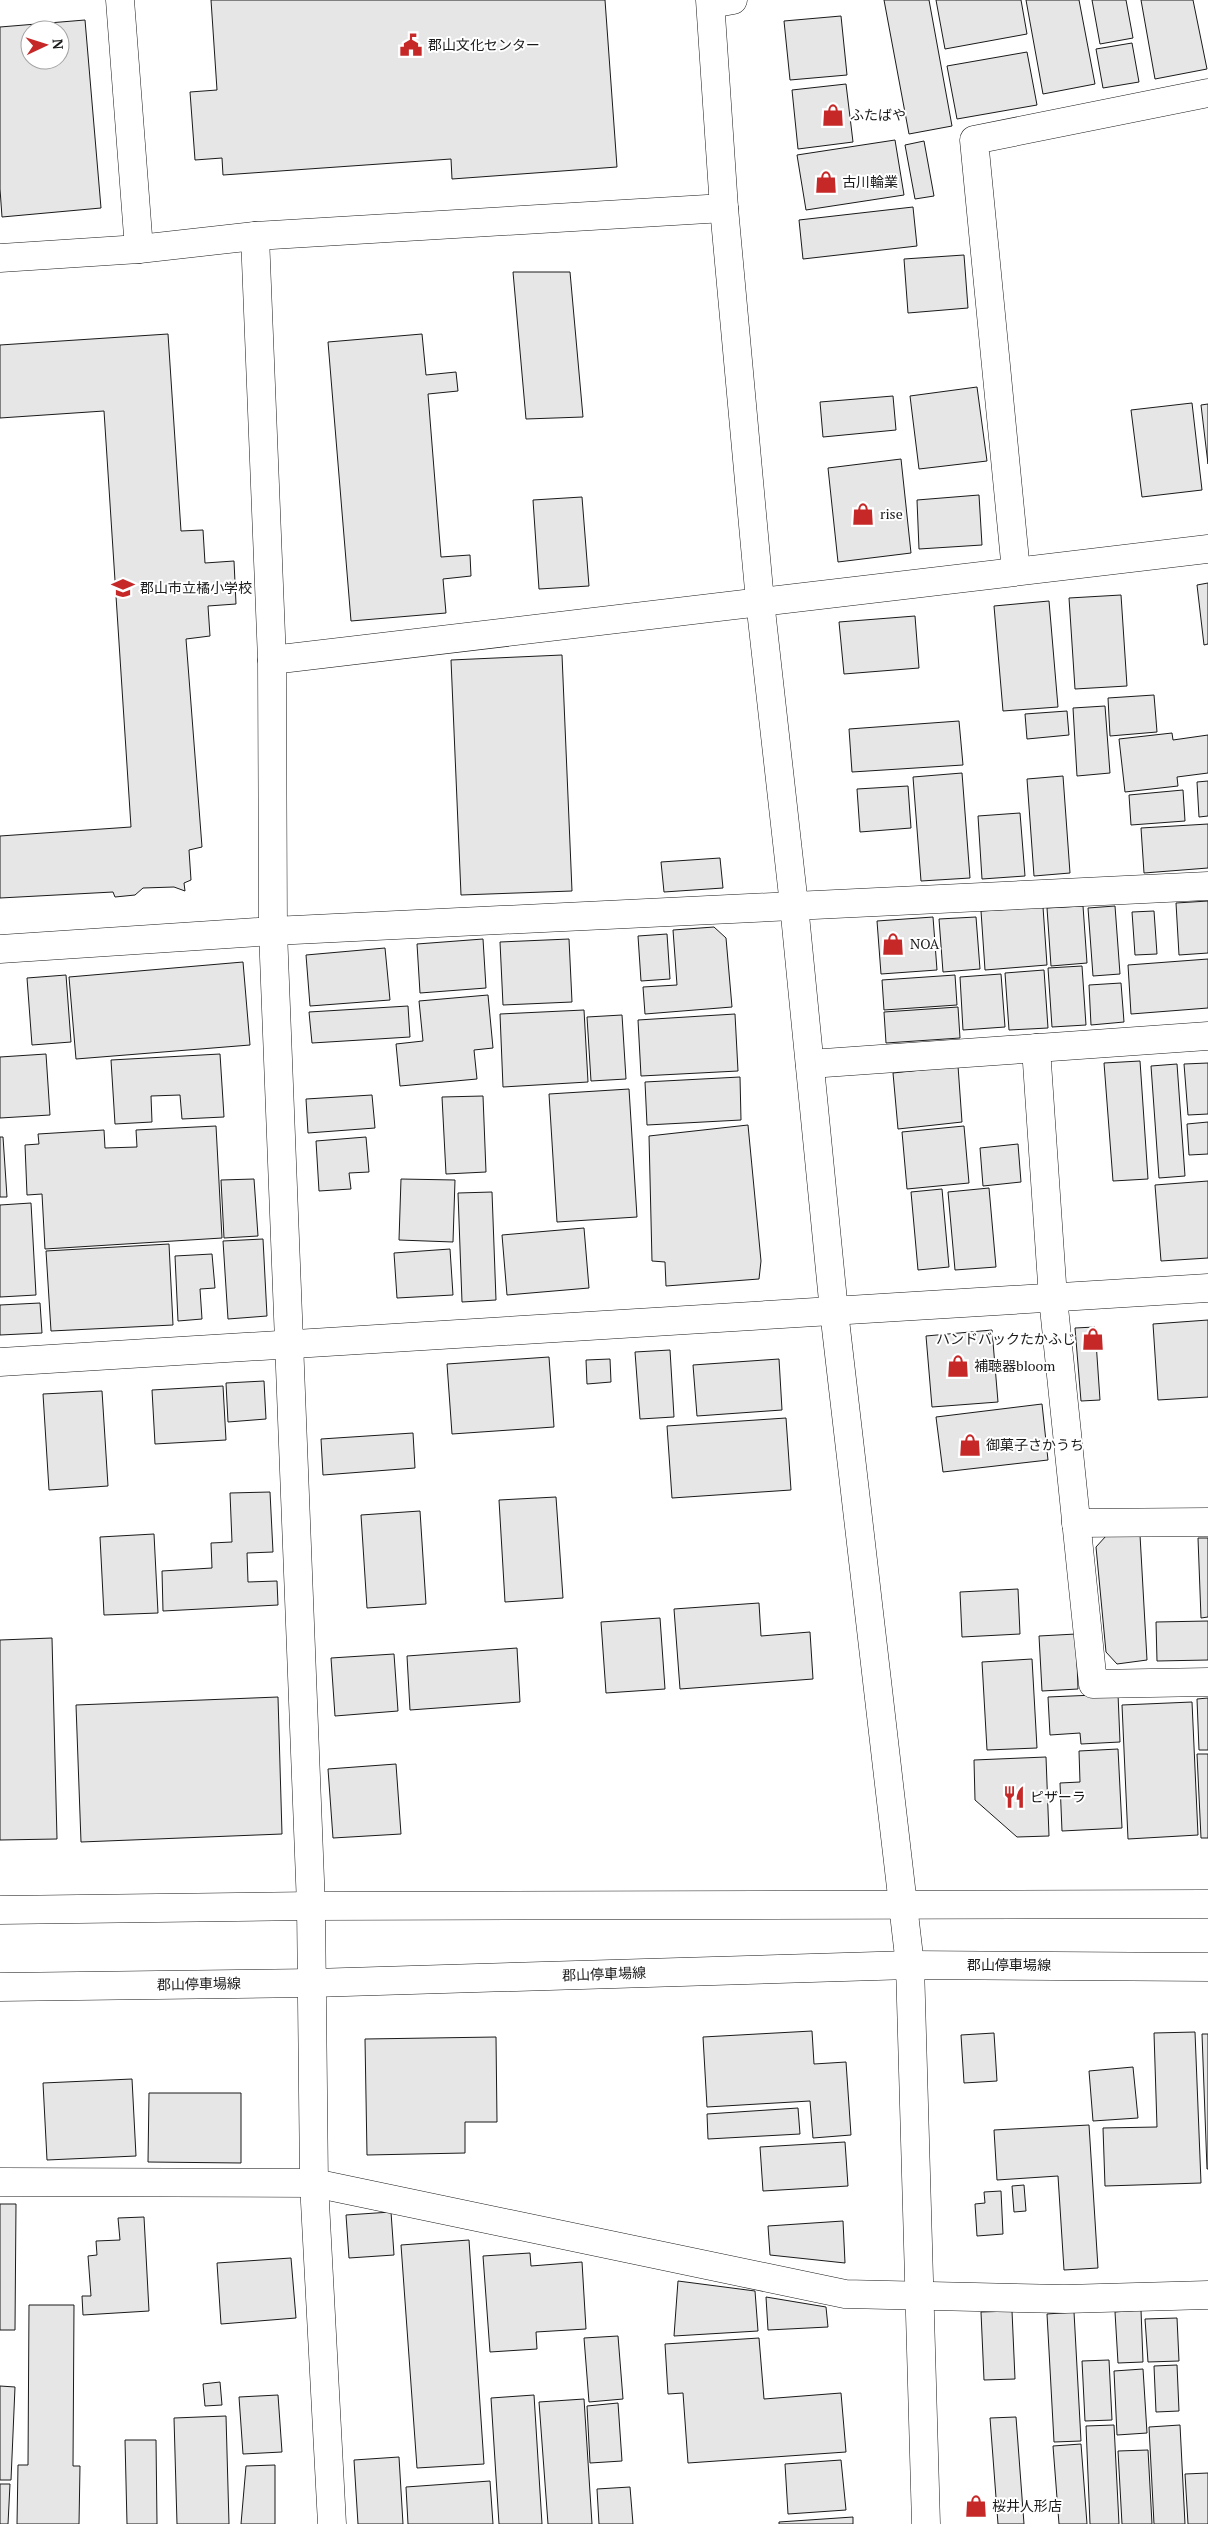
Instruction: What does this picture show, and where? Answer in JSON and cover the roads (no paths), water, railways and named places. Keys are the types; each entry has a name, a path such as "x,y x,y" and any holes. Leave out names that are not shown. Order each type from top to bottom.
{"street":[{"path":"120,0 138,249"},
{"path":"718,1 724,208 760,600 794,905 834,1311 910,1965 926,2524"},
{"path":"1016,571 974,140 1208,93"},
{"path":"0,258 138,249 255,236 724,208"},
{"path":"255,236 272,660 274,931 311,1906 314,2184 332,2524"},
{"path":"272,660 760,600 1208,548"},
{"path":"0,949 274,931 1208,886"},
{"path":"810,1064 1208,1036"},
{"path":"1036,1048 1053,1298 1093,1684 1208,1682"},
{"path":"0,1362 1208,1288"},
{"path":"1076,1523 1208,1522"},
{"path":"0,1910 311,1906 904,1903 1208,1904"},
{"name":"郡山停車場線","path":"0,1987 313,1983 910,1965 1208,1967"},
{"path":"0,2182 314,2184 845,2294 1065,2299 1208,2295"}],"place":[{"name":"郡山文化センター","path":"411,45"},
{"name":"ふたばや","path":"833,115"},
{"name":"古川輪業","path":"826,182"},
{"name":"rise","path":"863,514"},
{"name":"郡山市立橘小学校","path":"123,588"},
{"name":"NOA","path":"893,944"},
{"name":"ハンドバックたかふじ","path":"1093,1339"},
{"name":"補聴器bloom","path":"958,1366"},
{"name":"御菓子さかうち","path":"970,1445"},
{"name":"ピザーラ","path":"1014,1797"},
{"name":"桜井人形店","path":"976,2506"}]}
